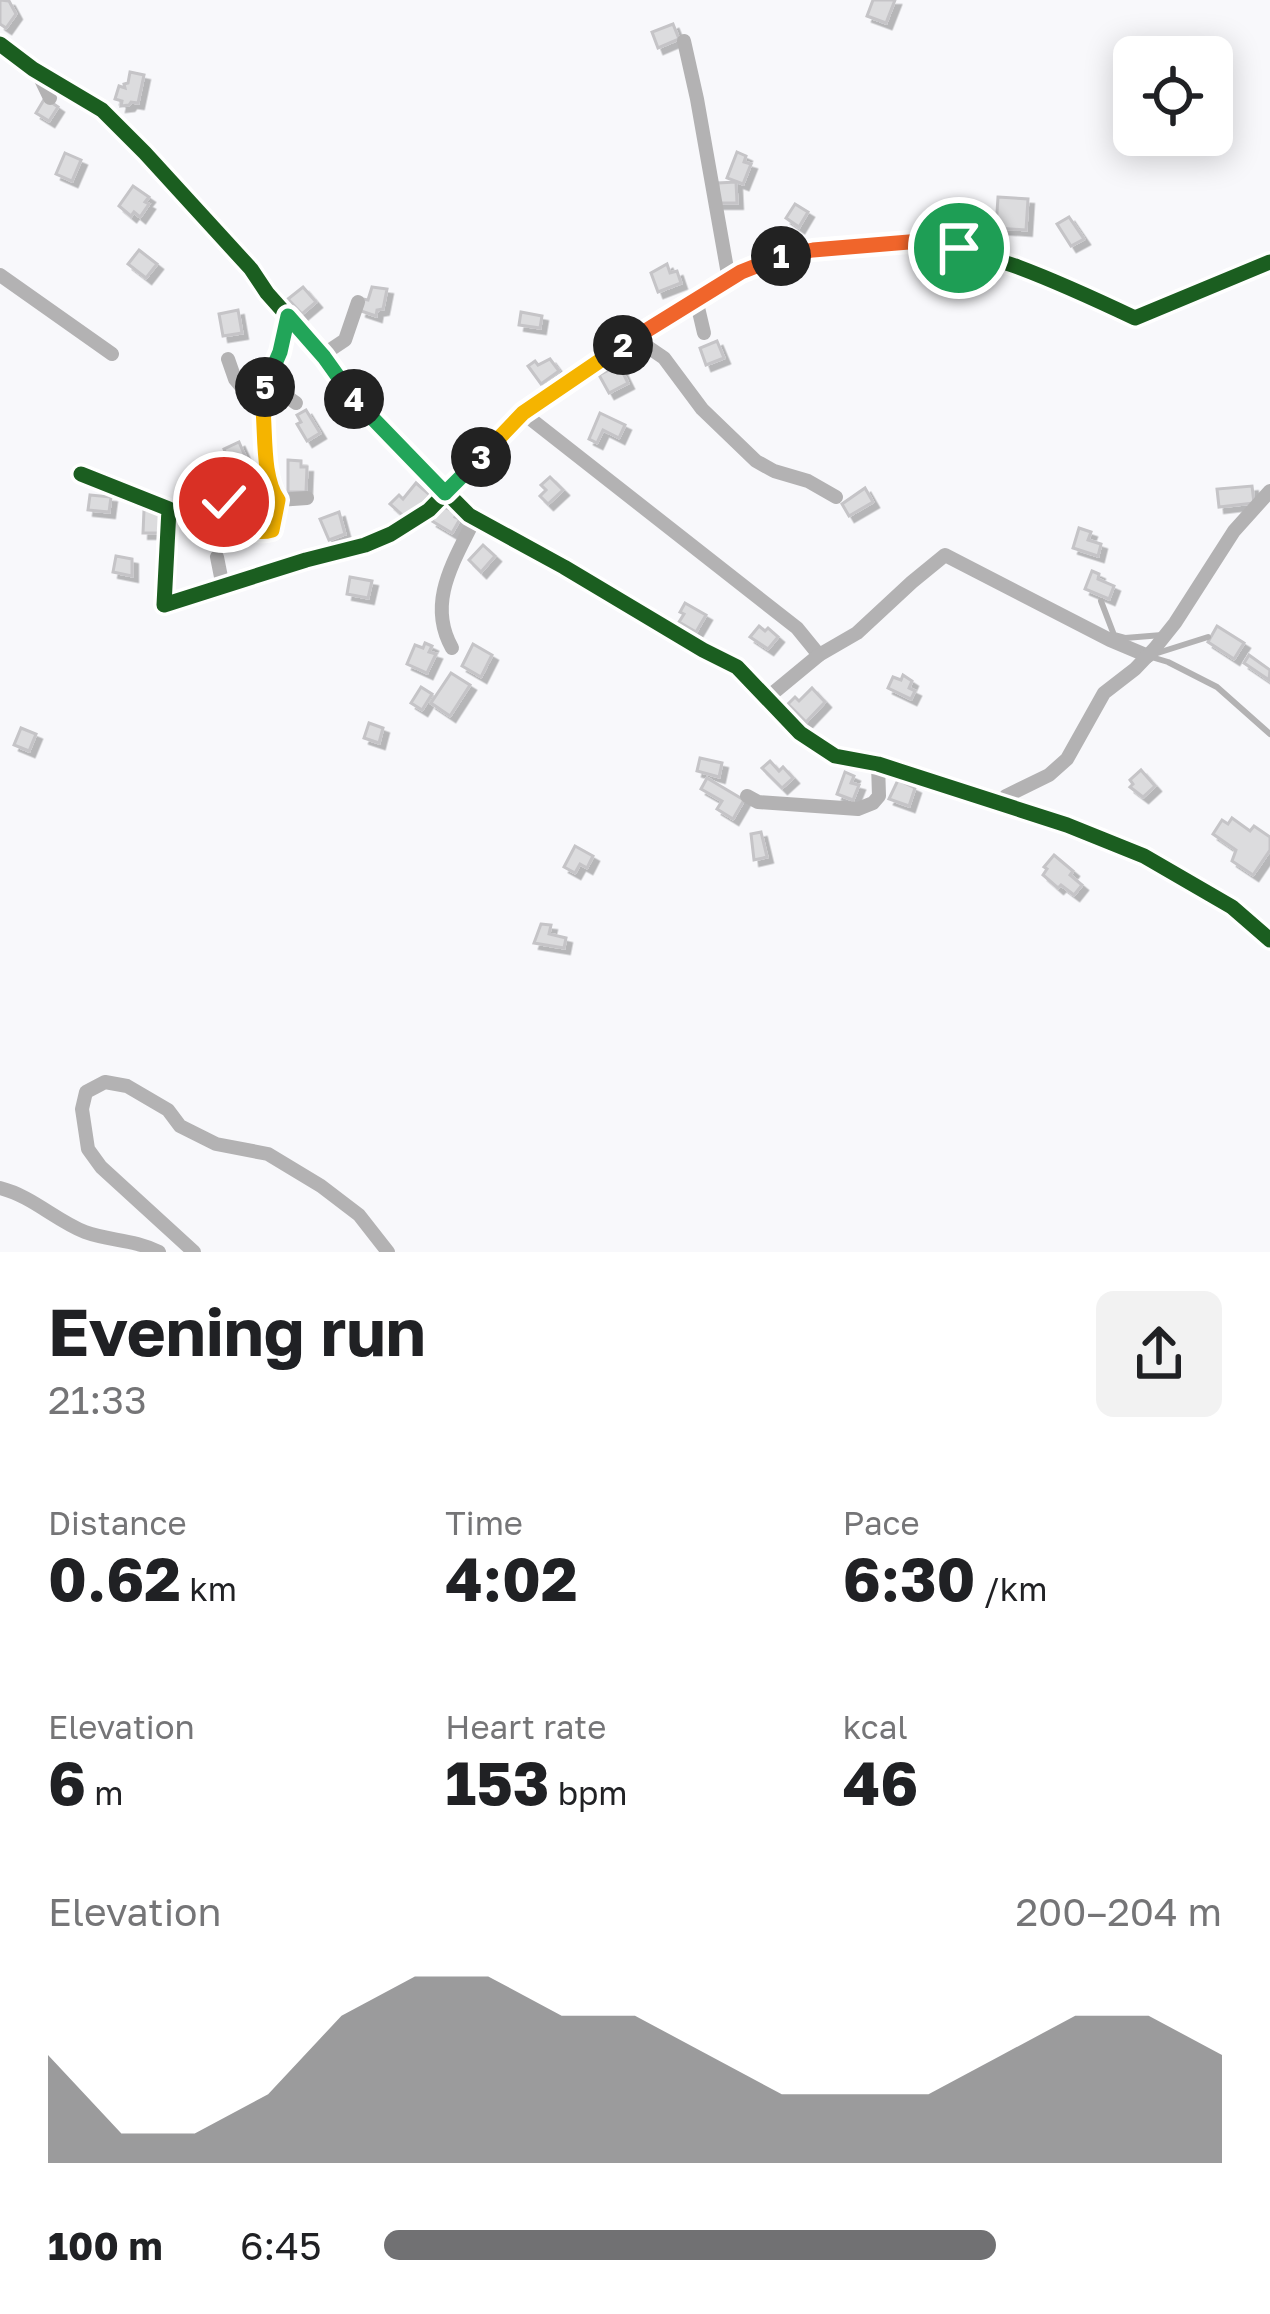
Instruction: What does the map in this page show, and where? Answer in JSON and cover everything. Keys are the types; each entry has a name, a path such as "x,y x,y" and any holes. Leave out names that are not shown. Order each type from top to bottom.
{"street":[{"path":"684,41 729,280"},
{"path":"0,44 102,110 146,153 319,352 348,393 445,493 476,518 737,667 800,734 835,756 878,764 1067,825 1144,856 1232,907 1270,940"},
{"path":"38,71 50,98"},
{"path":"796,253 806,235"},
{"path":"80,474 169,509 164,605 372,543 429,510 523,413 628,341 772,257 945,239 1135,318 1270,262"},
{"path":"0,275 112,353"},
{"path":"696,299 704,333"},
{"path":"319,352 345,340 358,302"},
{"path":"224,502 247,529 272,530 278,500 271,489 264,387 280,352 288,316"},
{"path":"628,341 645,345 664,358 702,409 756,461 836,497"},
{"path":"228,358 242,391 249,396 264,387"},
{"path":"264,387 296,403"},
{"path":"523,413 797,628 819,655"},
{"path":"999,805 1006,796 1060,767 1104,692 1148,656 1234,531 1270,491"},
{"path":"278,500 307,498"},
{"path":"452,648 440,604 455,554 476,518"},
{"path":"767,698 819,655 857,633 945,555 1148,656"},
{"path":"217,557 224,587"},
{"path":"747,796 758,802 858,809 879,796 878,764"},
{"path":"194,1252 101,1168 88,1149 82,1109 86,1091 105,1082 127,1086 168,1110 180,1126 216,1144 268,1154 322,1186 358,1215 388,1252"},
{"path":"0,1188 34,1201 85,1232 159,1252"}],"lane":[{"path":"1101,601 1114,634 1147,638 1166,634"},
{"path":"1148,656 1208,637"},
{"path":"1148,656 1217,687 1270,734"}],"building":[{"path":"0,0 9,1 16,14 6,28 0,24"},
{"path":"873,0 895,0 886,23 867,16"},
{"path":"673,24 679,39 658,48 652,32"},
{"path":"130,72 144,75 138,103 121,106 122,101 115,99"},
{"path":"45,98 58,107 49,121 36,113"},
{"path":"737,152 751,164 743,184 727,178"},
{"path":"65,153 81,160 72,181 56,174"},
{"path":"736,182 737,203 718,203 718,183"},
{"path":"133,186 149,197 140,217 119,206"},
{"path":"998,197 1028,199 1026,230 996,228"},
{"path":"795,204 808,212 799,227 786,218"},
{"path":"967,211 993,216 987,249 961,245"},
{"path":"1069,217 1084,239 1071,246 1057,224"},
{"path":"139,250 157,264 146,278 128,264"},
{"path":"667,264 670,273 677,271 681,283 658,292 651,273"},
{"path":"303,287 316,302 302,314 288,299"},
{"path":"372,287 387,289 383,309 376,316 361,311"},
{"path":"238,310 242,333 223,336 219,314"},
{"path":"521,312 542,316 540,328 519,325"},
{"path":"717,341 724,358 706,365 700,348"},
{"path":"550,359 559,371 541,384 528,366"},
{"path":"619,365 628,383 609,393 599,375"},
{"path":"306,410 320,433 307,441 297,424 301,422 297,415"},
{"path":"600,413 625,425 619,438 603,430 597,443 589,439"},
{"path":"239,442 245,456 229,462 224,449"},
{"path":"288,460 307,467 306,492 288,492"},
{"path":"550,477 563,490 548,504 540,496 546,490 541,485"},
{"path":"416,483 430,495 407,519 390,504 399,495 403,499"},
{"path":"1252,486 1254,503 1219,507 1217,489"},
{"path":"865,488 873,502 849,516 842,504"},
{"path":"90,495 111,497 109,512 88,510"},
{"path":"215,495 222,532 212,534 205,497"},
{"path":"440,506 458,512 455,517 460,519 452,533 432,521"},
{"path":"144,510 160,511 159,533 143,533"},
{"path":"339,512 345,534 329,540 320,519"},
{"path":"1079,528 1091,532 1088,540 1101,544 1098,556 1073,548"},
{"path":"483,545 495,556 481,572 469,560"},
{"path":"116,556 132,559 132,576 113,572"},
{"path":"1092,571 1114,586 1109,599 1085,589"},
{"path":"350,577 372,581 368,598 347,594"},
{"path":"685,603 706,615 696,632 679,622"},
{"path":"759,626 778,637 768,649 750,637"},
{"path":"1217,626 1244,643 1234,659 1208,642"},
{"path":"425,643 436,654 427,673 407,664 415,645 423,648"},
{"path":"473,644 492,655 481,677 462,666"},
{"path":"1249,655 1270,670 1269,680 1244,663"},
{"path":"451,673 470,685 450,716 431,703"},
{"path":"903,675 912,681 911,699 888,688 893,677 901,680"},
{"path":"421,687 432,694 422,710 411,703"},
{"path":"812,688 825,702 806,722 788,704 795,697 799,701"},
{"path":"369,723 383,728 379,743 364,738"},
{"path":"21,728 36,734 29,751 14,745"},
{"path":"700,758 722,763 719,777 697,771"},
{"path":"770,761 793,778 782,788 762,768"},
{"path":"1141,770 1155,786 1143,797 1130,787 1130,780"},
{"path":"845,772 854,776 851,783 859,785 853,800 837,794"},
{"path":"707,778 744,800 733,819 717,809 722,801 701,789"},
{"path":"898,780 915,788 909,806 889,799"},
{"path":"1232,818 1270,837 1270,850 1253,875 1232,861 1236,850 1213,834 1222,820 1228,824"},
{"path":"761,832 767,857 754,860 751,834"},
{"path":"575,846 593,856 587,868 580,864 575,873 564,867"},
{"path":"1054,855 1082,885 1074,895 1043,875"},
{"path":"541,924 551,925 549,934 566,938 564,948 534,943"}],"cycle path":[{"path":"0,44 102,110 145,153 251,269 348,393 469,515 737,667 800,733 835,756 878,764 1067,825 1144,856 1232,907 1270,940"},
{"path":"81,474 169,509 164,605 391,534 429,510 523,413 628,341 772,257 945,239 1135,318 1270,262"}],"route":[{"path":"224,502 247,529 272,530 279,505 271,489 261,392 280,352 288,316 348,393 445,493 523,413 628,341 772,257 945,239 959,248"}]}
